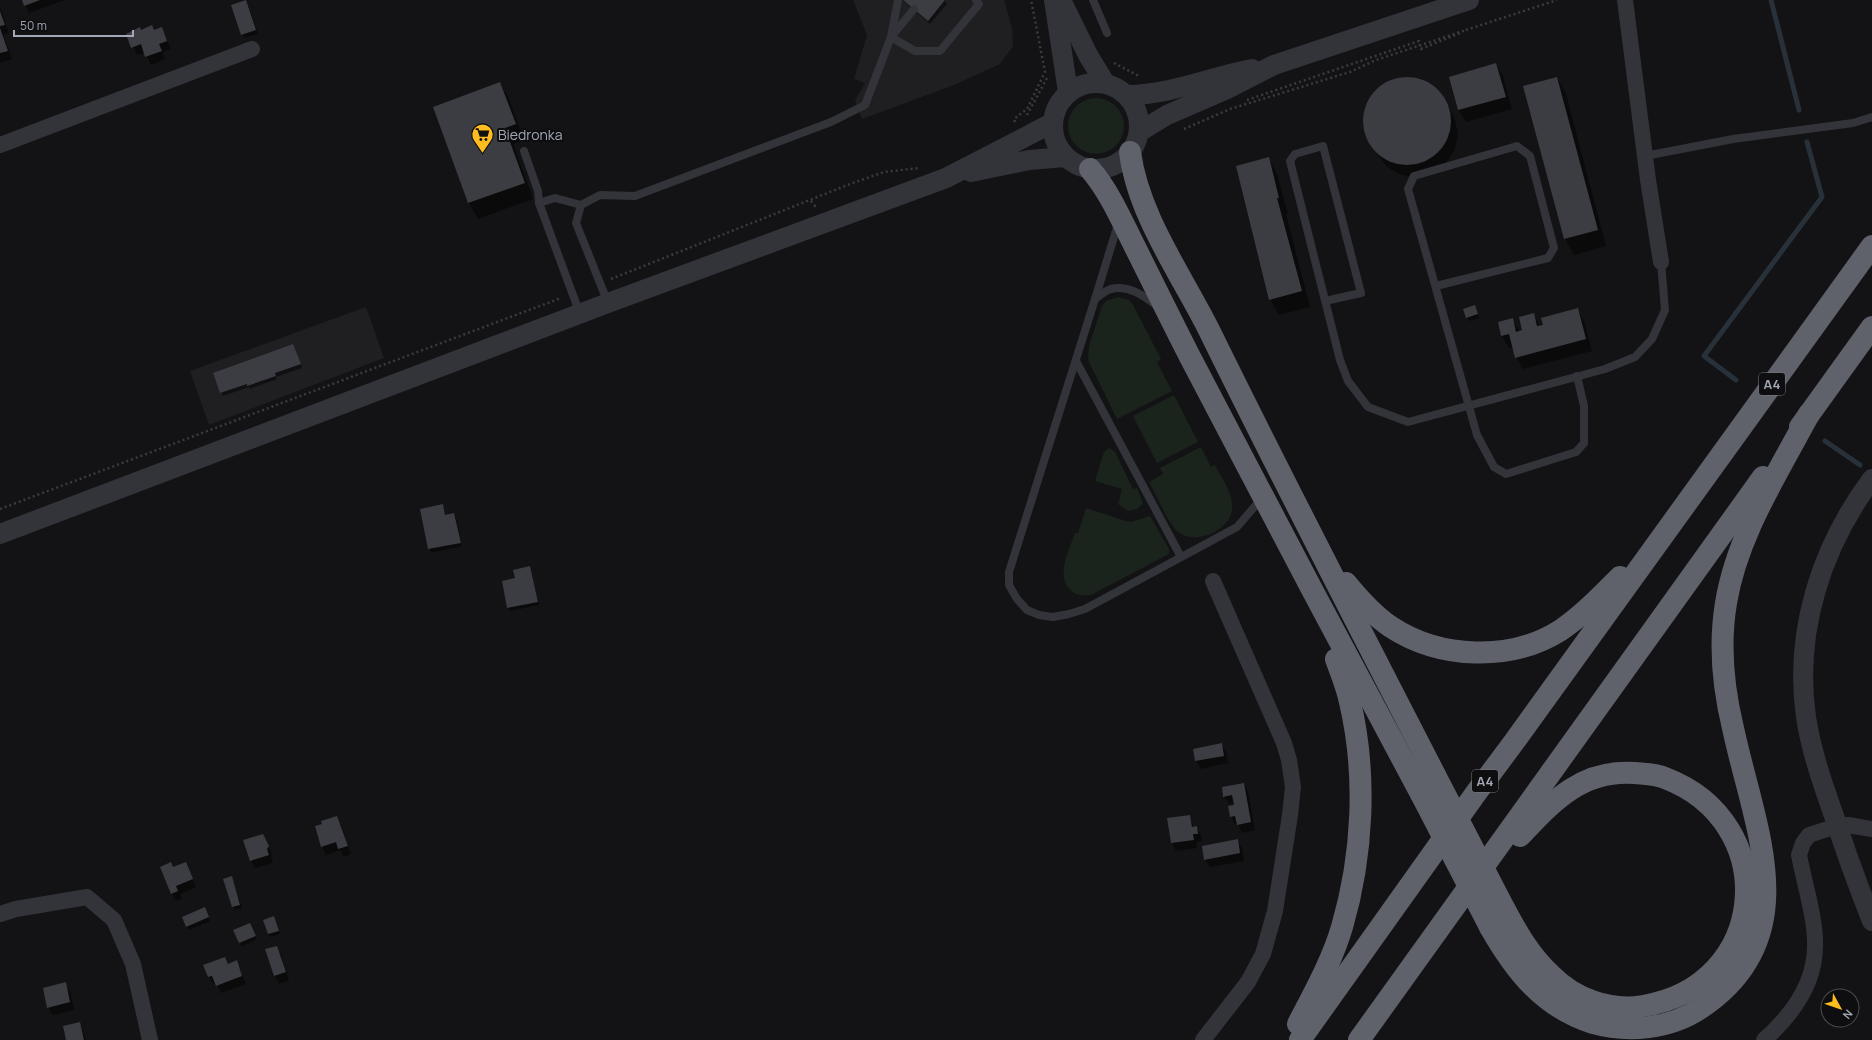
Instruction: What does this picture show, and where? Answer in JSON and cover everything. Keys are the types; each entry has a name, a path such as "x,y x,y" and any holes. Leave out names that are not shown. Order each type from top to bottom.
{"highway":[{"path":"1130,152 1132,167 1143,200 1157,233 1207,327 1434,775 1505,910 1527,947 1538,962 1563,986 1589,1000 1606,1005 1636,1007 1657,1004 1688,992 1712,974 1723,961 1734,943 1744,910 1746,876 1744,863 1733,836 1725,824 1702,799 1689,789 1661,777 1626,772 1609,774 1580,783 1546,808 1459,901"},
{"path":"1090,169 1098,178 1120,217 1168,314 1264,496 1318,604 1421,794 1490,927 1513,964 1537,992 1564,1011 1594,1023 1611,1027 1652,1027 1695,1012 1722,992 1746,962 1760,933 1766,885 1762,843 1733,728 1726,691 1722,663 1723,622 1732,572 1745,538 1809,414"},
{"name":"A4","path":"1300,1040 1476,793 1872,246"},
{"path":"1359,1040 1872,327"},
{"path":"1311,534 1347,585 1366,607 1388,625 1429,645 1446,650 1478,653 1494,652 1526,645 1560,630 1592,605 1672,523"},
{"path":"1289,1040 1330,960 1341,928 1355,865 1359,829 1359,760 1356,729 1350,700 1318,604"}],"street":[{"path":"1054,0 1068,92"},
{"path":"1061,0 1088,54 1105,83"},
{"path":"1127,95 1140,95 1167,91 1223,75 1274,65 1469,0"},
{"path":"1625,0 1645,156 1661,262"},
{"path":"0,145 252,49"},
{"path":"1139,132 1167,114 1227,89 1274,65"},
{"path":"1092,82 1105,83 1127,95 1137,112 1139,132 1136,143 1122,160 1112,166 1101,169 1090,169 1080,166 1065,157 1055,141 1052,123 1055,111 1060,101 1068,92 1079,86 1092,82"},
{"path":"0,534 608,303 946,178 1052,123"},
{"path":"946,178 1034,160 1065,157"},
{"path":"1872,479 1840,529 1828,556 1812,605 1804,655 1804,696 1810,738 1820,776 1872,922"},
{"path":"1204,1040 1248,982 1263,954 1275,911 1293,787 1289,760 1284,743 1212,581"},
{"path":"1764,1040 1790,1014 1800,999 1814,962 1816,945 1814,930 1799,855 1802,843 1809,835 1837,826 1848,824 1872,829"},
{"path":"0,914 16,909 87,897 114,920 133,964 150,1040"}],"lane":[{"path":"539,203 554,198 581,205 600,195 635,196 831,122 865,105 891,37 898,0"},
{"path":"891,37 915,51 940,50 979,4 976,0"},
{"path":"1093,0 1107,33"},
{"path":"891,37 914,9"},
{"path":"1645,156 1733,139 1868,118 1872,125"},
{"path":"1325,301 1361,293 1323,146 1295,154 1290,161 1325,301 1340,360 1348,381 1368,407 1408,422 1605,369 1635,357 1652,339 1665,310 1661,262"},
{"path":"1436,286 1548,258 1554,248 1530,156 1517,146 1414,176 1408,190 1477,435 1484,452 1494,467 1506,474 1576,452 1584,443 1584,406 1577,376"},
{"path":"524,151 538,191 539,203 580,314"},
{"path":"581,205 576,223 608,303"},
{"path":"1120,217 1009,572 1009,585 1017,599 1027,610 1039,615 1053,617 1085,609 1237,527 1264,496"},
{"path":"1095,299 1109,290 1120,288 1140,293 1168,314"},
{"path":"1076,361 1181,557"}],"path":[{"path":"1016,124 1014,119 1027,109 1045,72 1031,0"},
{"path":"1035,0 1046,58"},
{"path":"1186,124 1242,102 1419,41 1421,49 1466,30 1557,0"},
{"path":"1025,118 1032,110 1049,74"},
{"path":"1013,127 1021,121"},
{"path":"600,284 884,172 921,168"},
{"path":"811,201 815,206 822,203"},
{"path":"0,508 572,294"}],"shaded area":[{"path":"853,0 1004,0 1012,28 1013,46 1000,64 954,85 862,119 855,100 865,83 854,79 867,35"},
{"path":"1096,98 1107,100 1116,106 1122,115 1124,126 1122,137 1116,146 1107,152 1096,154 1085,152 1076,146 1070,137 1068,126 1070,115 1076,106 1085,100"},
{"path":"1118,297 1129,300 1133,305 1161,359 1157,362 1172,391 1117,419 1088,360 1089,346 1102,306 1106,301"},
{"path":"366,307 384,358 209,425 190,371"},
{"path":"1174,395 1198,442 1157,463 1133,416"},
{"path":"1201,447 1211,467 1215,465 1227,487 1231,498 1232,510 1230,518 1225,525 1218,530 1202,537 1185,536 1174,528 1166,516 1149,482 1163,474 1160,468"},
{"path":"1109,448 1115,452 1133,489 1137,488 1143,503 1137,509 1128,511 1118,504 1122,489 1095,481 1104,452"},
{"path":"1086,508 1131,522 1150,516 1169,549 1169,554 1091,595 1086,596 1073,592 1067,586 1064,579 1065,564 1075,533 1078,533"}],"building":[{"path":"22,0 40,0 24,6"},
{"path":"246,0 256,30 241,35 231,5"},
{"path":"903,0 945,0 928,21"},
{"path":"0,11 5,25 0,26"},
{"path":"152,25 154,30 162,27 167,41 159,44 162,51 145,57 141,44 131,48 126,34 140,27 141,30"},
{"path":"0,28 8,51 0,53"},
{"path":"1496,63 1506,97 1458,110 1449,77"},
{"path":"1407,77 1424,80 1438,90 1448,104 1451,121 1448,138 1438,152 1424,162 1407,165 1390,162 1376,152 1366,138 1363,121 1366,104 1376,90 1390,80"},
{"path":"1557,77 1598,230 1564,239 1523,86"},
{"name":"Biedronka","path":"500,82 516,124 505,128 525,183 468,203 433,107"},
{"path":"1269,157 1279,198 1277,198 1302,291 1269,300 1236,166"},
{"path":"1475,305 1478,314 1466,318 1463,309"},
{"path":"1578,308 1586,339 1515,358 1509,334 1501,336 1498,322 1513,318 1516,332 1522,330 1519,317 1534,313 1537,326 1543,325 1541,318"},
{"path":"293,344 301,364 275,373 276,376 220,393 213,373"},
{"path":"443,504 445,515 454,513 461,543 428,549 420,509"},
{"path":"530,566 538,602 507,608 502,581 515,578 513,570"},
{"path":"1222,743 1224,756 1195,761 1193,749"},
{"path":"1244,783 1251,822 1237,825 1235,816 1230,817 1228,806 1234,805 1232,795 1223,797 1222,787"},
{"path":"1190,815 1192,827 1197,826 1198,834 1193,834 1194,840 1171,843 1167,818"},
{"path":"337,816 348,846 338,849 336,842 321,847 315,826 322,824 321,821"},
{"path":"263,834 269,846 267,849 269,855 250,861 243,840"},
{"path":"1238,839 1240,853 1204,860 1202,846"},
{"path":"171,862 173,867 186,862 193,879 176,886 178,891 171,894 160,867"},
{"path":"232,876 240,905 232,907 223,879"},
{"path":"205,907 209,917 186,927 182,917"},
{"path":"274,916 279,931 268,934 263,920"},
{"path":"250,923 256,936 239,943 233,930"},
{"path":"277,946 286,972 274,976 265,949"},
{"path":"225,957 228,964 237,960 242,976 216,986 212,976 208,977 203,965"},
{"path":"66,982 70,1002 47,1008 43,988"},
{"path":"80,1022 84,1040 66,1040 63,1026"}],"waterway":[{"path":"1771,0 1799,110"},
{"path":"1736,380 1704,356 1822,197 1807,142"},
{"path":"1825,441 1860,465"}],"place":[{"name":"Biedronka","path":"482,154"}]}
